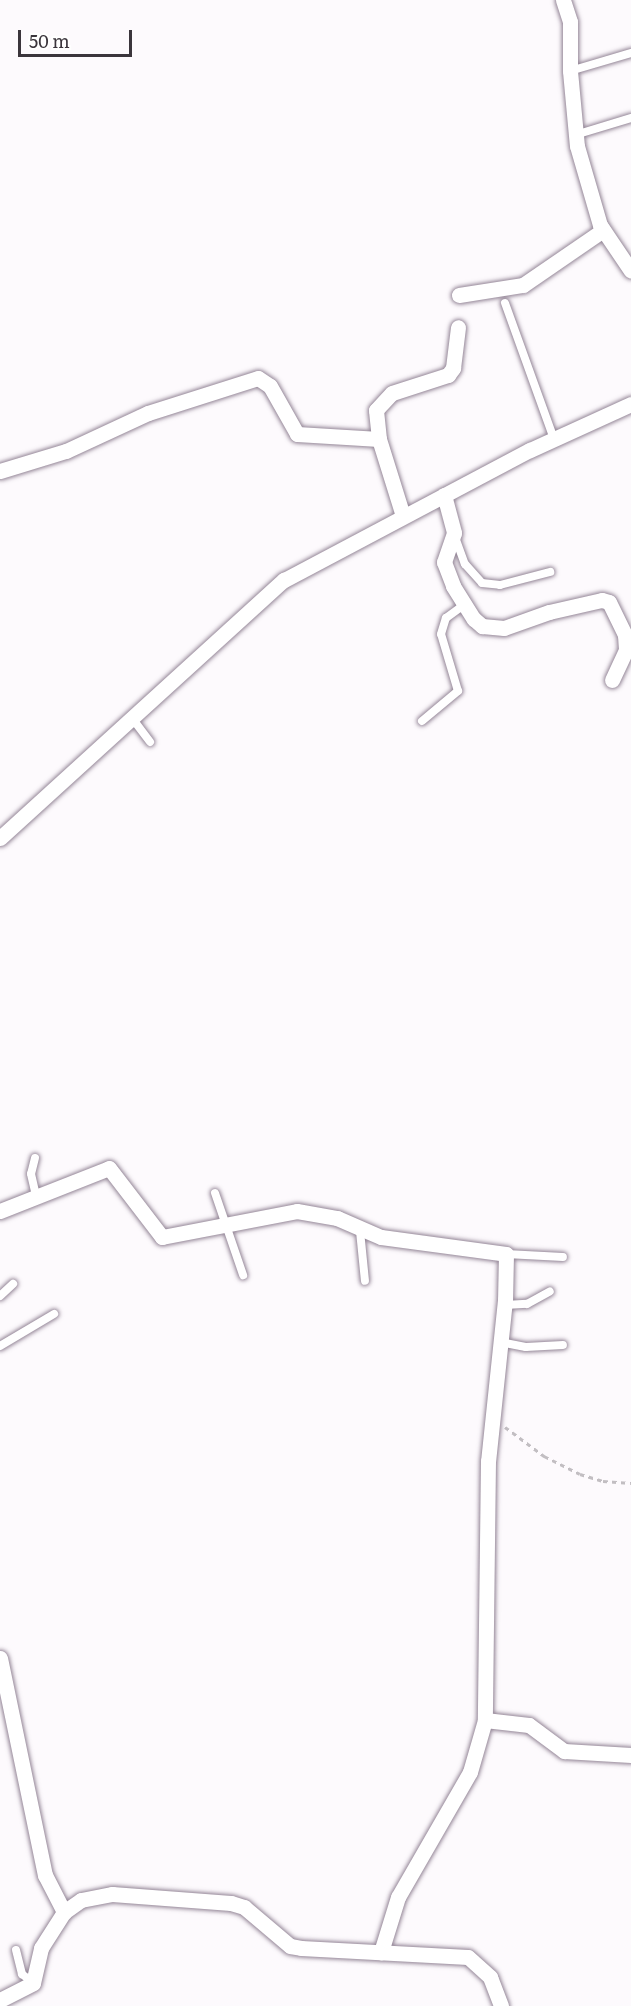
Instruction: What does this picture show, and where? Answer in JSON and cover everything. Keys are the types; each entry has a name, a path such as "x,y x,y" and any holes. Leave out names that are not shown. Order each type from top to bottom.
{"street":[{"path":"563,0 570,22 570,71 575,135 603,230 631,269"},
{"path":"459,295 523,285 603,230"},
{"path":"403,516 379,439 376,410 382,399 448,375 453,368 458,327"},
{"path":"0,471 66,451 148,413 258,378 270,387 297,434 379,439"},
{"path":"0,838 284,580 554,439 631,404"},
{"path":"444,495 453,533 444,562 464,605 482,626 491,628 592,602 609,602 625,636 626,650 612,680"},
{"path":"0,1211 109,1168 162,1237 297,1211 337,1218 360,1231 506,1254 505,1305 492,1417 485,1720 470,1772 398,1897 381,1952"},
{"path":"0,1658 45,1875 64,1912"},
{"path":"485,1720 529,1725 564,1751 631,1755"},
{"path":"0,2000 33,1983 41,1948 64,1912 81,1900 112,1894 231,1903 244,1907 290,1946 468,1957 490,1977 501,2006"}],"lane":[{"path":"570,71 631,52"},
{"path":"575,135 631,118"},
{"path":"505,303 554,439"},
{"path":"453,533 465,564 482,583 500,585 550,572"},
{"path":"422,722 458,691 441,634 446,618 464,605"},
{"path":"132,718 150,742"},
{"path":"35,1158 31,1174 36,1196"},
{"path":"215,1193 224,1225 243,1275"},
{"path":"360,1231 365,1281"},
{"path":"506,1254 563,1257"},
{"path":"0,1296 13,1284"},
{"path":"505,1305 527,1304 550,1291"},
{"path":"0,1346 54,1314"},
{"path":"500,1342 526,1347 563,1345"},
{"path":"16,1950 22,1974 33,1983"}],"path":[{"path":"492,1417 544,1456 580,1474 603,1481 631,1483"}]}
